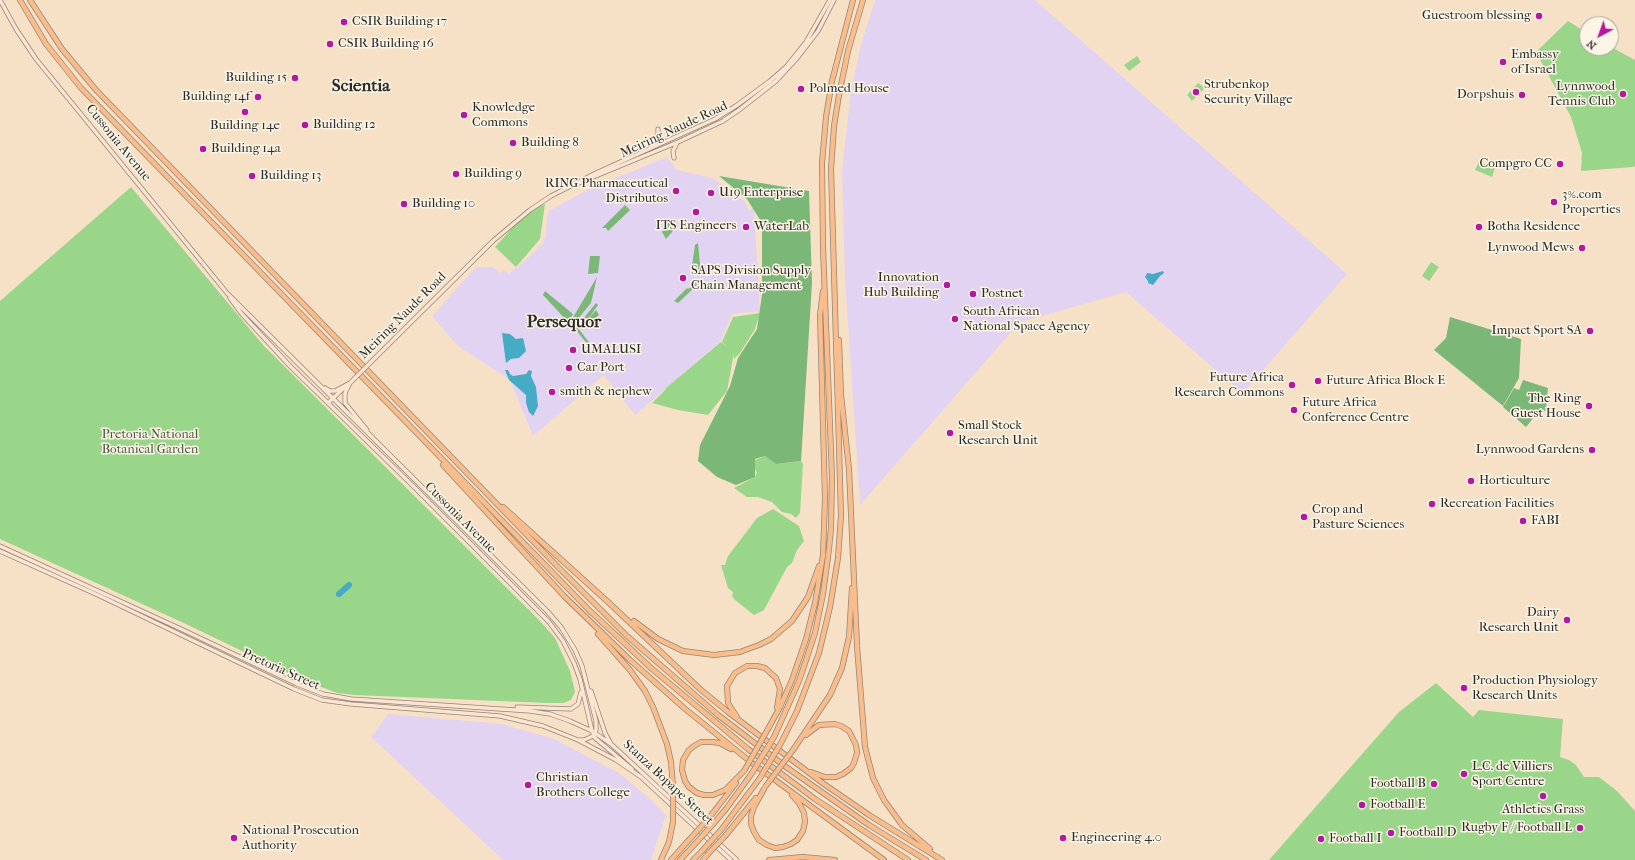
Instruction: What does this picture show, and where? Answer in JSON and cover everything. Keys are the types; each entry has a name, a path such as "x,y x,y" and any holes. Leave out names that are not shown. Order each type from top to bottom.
{"highway":[{"path":"20,0 46,44 81,88 561,582 651,668 714,722 782,775 873,838 908,860"},
{"path":"30,0 54,39 92,85 604,613 647,654 748,739 813,787 869,825 926,860"},
{"path":"680,860 726,809 752,773 774,737 797,687 808,654 823,594 830,549 832,477 822,184 824,145 832,81 853,0"},
{"path":"694,860 721,830 760,778 781,743 797,711 819,653 830,607 838,558 841,516 831,186 834,126 845,63 863,0"},
{"path":"671,860 709,818 743,772 768,729 790,685 806,639 820,577 824,532 820,315 821,301 825,286"},
{"path":"834,291 837,305 840,378 849,469 863,730 869,764 880,792 898,820 921,843 946,860"},
{"path":"347,362 564,596 612,644 660,688 752,763 884,860"},
{"path":"453,459 521,524 607,601 700,689 784,755 857,807 942,860"},
{"path":"607,601 652,635 677,648 695,653 714,655 746,650 759,645 776,635 788,626 802,608 816,578 824,532"},
{"path":"703,860 726,835 764,788 830,695 845,660 850,624 852,544"},
{"path":"564,596 624,663 645,692 653,707 665,737 671,762 674,786 673,822 669,842 661,860"},
{"path":"764,739 736,716 728,703 726,692 728,683 732,675 741,668 760,666 770,671 778,681 780,689 779,703 768,729"},
{"path":"784,755 816,775 832,777 843,774 850,768 857,753 855,741 849,731 841,726 831,723 816,727 809,732 793,749"},
{"path":"743,772 733,784 722,792 713,795 704,795 693,791 687,784 683,774 682,763 686,754 691,748 709,741 726,746 752,763"},
{"path":"764,788 752,812 751,820 754,832 759,840 767,845 779,848 787,846 797,840 803,831 805,822 804,814 797,800 772,778"},
{"path":"769,860 804,858 835,860"}],"main road":[{"name":"Cussonia Avenue","path":"0,0 16,29 36,59 227,294 238,310 328,403 549,622 559,634 571,655 582,687 593,733"},
{"name":"Meiring Naude Road","path":"328,403 351,383 505,229 538,204 596,173 715,119 736,106 770,81 786,67 806,42 830,0"},
{"name":"Meiring Naude Road","path":"570,187 678,142 722,121 750,102 776,81 798,57 818,31 834,0"},
{"path":"649,149 657,140 658,129"},
{"path":"674,158 673,151 678,142"},
{"name":"Cussonia Avenue","path":"227,294 555,620 566,634 575,650 588,687"},
{"path":"315,380 331,391 337,390 351,383"},
{"path":"351,383 345,393 346,403 365,426 368,433"},
{"name":"Pretoria Street","path":"0,546 174,625 297,684 323,694 367,700 506,708 550,714 581,726"},
{"name":"Pretoria Street","path":"0,551 100,596 294,690 322,700 351,704 500,716 543,726 578,740"},
{"path":"506,708 575,708 579,703 582,687"},
{"path":"578,740 584,740 593,733 596,722 588,687"},
{"path":"588,687 605,733 611,744"},
{"name":"Stanza Bopape Street","path":"581,726 611,744 737,860"},
{"path":"593,733 598,742 641,777"},
{"name":"Stanza Bopape Street","path":"578,740 616,760 641,777 731,860"}],"shaded area":[{"path":"875,0 1035,0 1347,274 1243,393 1126,292 1020,322 860,505 845,279 842,171 851,91 861,45"},
{"path":"667,157 677,170 713,178 744,201 749,210 754,208 760,311 732,314 721,341 635,415 604,375 533,436 510,380 458,346 432,316 476,267 492,267 501,273 505,270 509,274 516,267 518,267 543,243 546,235 547,217 549,211 589,189"},
{"name":"Christian Brothers College","path":"388,714 502,724 554,739 619,773 649,798 666,815 651,860 503,860 371,737"}],"green space":[{"path":"1568,21 1579,28 1579,56 1619,56 1619,51 1635,60 1635,166 1581,171 1582,153 1571,117 1536,52"},
{"path":"1137,56 1141,62 1129,71 1124,65"},
{"name":"Strubenkop Security Village","path":"1198,83 1205,88 1192,101 1187,95"},
{"path":"1479,162 1495,168 1492,177 1475,170"},
{"path":"719,176 809,191 812,283 801,461 776,464 765,456 755,459 755,477 736,485 717,477 698,461 700,445 730,386 738,358 757,329 762,295 762,223 747,199"},
{"name":"Pretoria National Botanical Garden","path":"131,187 264,346 540,621 555,638 570,671 575,692 571,700 563,703 547,703 337,693 298,678 188,625 0,539 0,301"},
{"path":"545,204 540,239 516,267 495,247 528,210"},
{"path":"625,205 630,210 608,231 606,228 602,228"},
{"path":"669,221 673,231 666,239 662,232"},
{"path":"698,243 701,275 691,273 695,245"},
{"path":"590,256 600,256 598,273 588,274"},
{"path":"1431,262 1439,267 1429,281 1422,276"},
{"path":"597,277 591,303 572,326 569,324"},
{"path":"693,282 697,284 694,288 678,303 674,301 687,288 688,289 694,285"},
{"path":"545,291 573,314 568,322 543,295"},
{"path":"596,303 598,305 588,319 596,310 599,315 587,325 584,325 581,329 578,328 591,345 589,346 575,329"},
{"path":"760,313 755,329 740,353 734,359 734,353 727,391 708,415 678,410 652,403 666,388 721,342 728,347 722,342 733,317"},
{"path":"1450,317 1521,339 1519,378 1503,406 1434,350 1446,338"},
{"path":"1523,380 1548,388 1546,410 1534,417 1526,427 1503,407 1514,388 1519,390"},
{"path":"765,456 776,464 801,461 803,464 800,513 796,518 791,514 782,512 772,502 758,497 747,497 734,488 755,477 757,473 754,466 755,460"},
{"path":"773,509 799,526 804,541 797,550 792,563 787,567 764,610 754,615 732,596 733,592 728,588 721,565 725,565 728,556 757,518"},
{"name":"L.C. de Villiers Sport Centre","path":"1436,683 1473,717 1479,710 1563,719 1560,757 1569,760 1576,765 1584,777 1599,777 1617,791 1635,811 1635,860 1269,860 1399,712"}],"water":[{"path":"1163,271 1164,273 1153,285 1148,283 1145,277 1147,273 1153,274"},
{"path":"502,333 510,334 516,339 523,338 526,351 519,358 511,359 506,363"},
{"path":"505,370 508,370 513,376 526,374 529,370 532,371 531,376 536,387 538,406 533,416 529,412 526,403 526,395 509,380"}],"waterway":[{"path":"339,594 349,585"}],"place":[{"name":"Guestroom blessing","path":"1539,16"},
{"name":"CSIR Building 17","path":"344,22"},
{"name":"CSIR Building 16","path":"330,44"},
{"name":"Embassy of Israel","path":"1503,62"},
{"name":"Building 15","path":"295,78"},
{"name":"Polmed House","path":"801,89"},
{"name":"Strubenkop Security Village","path":"1196,92"},
{"name":"Lynnwood Tennis Club","path":"1623,94"},
{"name":"Dorpshuis","path":"1522,95"},
{"name":"Building 14f","path":"258,97"},
{"name":"Building 14e","path":"245,112"},
{"name":"Knowledge Commons","path":"464,115"},
{"name":"Building 12","path":"305,125"},
{"name":"Building 8","path":"513,143"},
{"name":"Building 14a","path":"203,149"},
{"name":"Compgro CC","path":"1560,164"},
{"name":"Building 9","path":"456,174"},
{"name":"Building 13","path":"252,176"},
{"name":"RING Pharmaceutical Distributos","path":"676,191"},
{"name":"U19 Enterprise","path":"711,193"},
{"name":"3%.com Properties","path":"1554,202"},
{"name":"Building 10","path":"404,204"},
{"name":"ITS Engineers","path":"696,212"},
{"name":"WaterLab","path":"746,227"},
{"name":"Botha Residence","path":"1479,227"},
{"name":"Lynwood Mews","path":"1582,248"},
{"name":"SAPS Division Supply Chain Management","path":"683,278"},
{"name":"Innovation Hub Building","path":"947,285"},
{"name":"Postnet","path":"973,294"},
{"name":"South African National Space Agency","path":"955,319"},
{"name":"Impact Sport SA","path":"1590,331"},
{"name":"UMALUSI","path":"573,350"},
{"name":"Car Port","path":"569,368"},
{"name":"Future Africa Block E","path":"1318,381"},
{"name":"Future Africa Research Commons","path":"1292,385"},
{"name":"smith & nephew","path":"552,392"},
{"name":"The Ring Guest House","path":"1589,406"},
{"name":"Future Africa Conference Centre","path":"1294,410"},
{"name":"Small Stock Research Unit","path":"950,433"},
{"name":"Lynnwood Gardens","path":"1592,450"},
{"name":"Horticulture","path":"1471,481"},
{"name":"Recreation Facilities","path":"1432,504"},
{"name":"Crop and Pasture Sciences","path":"1304,517"},
{"name":"FABI","path":"1523,521"},
{"name":"Dairy Research Unit","path":"1567,620"},
{"name":"Production Physiology Research Units","path":"1464,688"},
{"name":"L.C. de Villiers Sport Centre","path":"1464,774"},
{"name":"Football B","path":"1434,784"},
{"name":"Christian Brothers College","path":"528,785"},
{"name":"Athletics Grass","path":"1543,796"},
{"name":"Football E","path":"1362,805"},
{"name":"Rugby F / Football L","path":"1580,828"},
{"name":"Football D","path":"1391,833"},
{"name":"National Prosecution Authority","path":"234,838"},
{"name":"Engineering 4.0","path":"1063,838"},
{"name":"Football I","path":"1321,839"}],"district":[{"name":"Scientia","path":"361,87"},
{"name":"Persequor","path":"564,323"}]}
